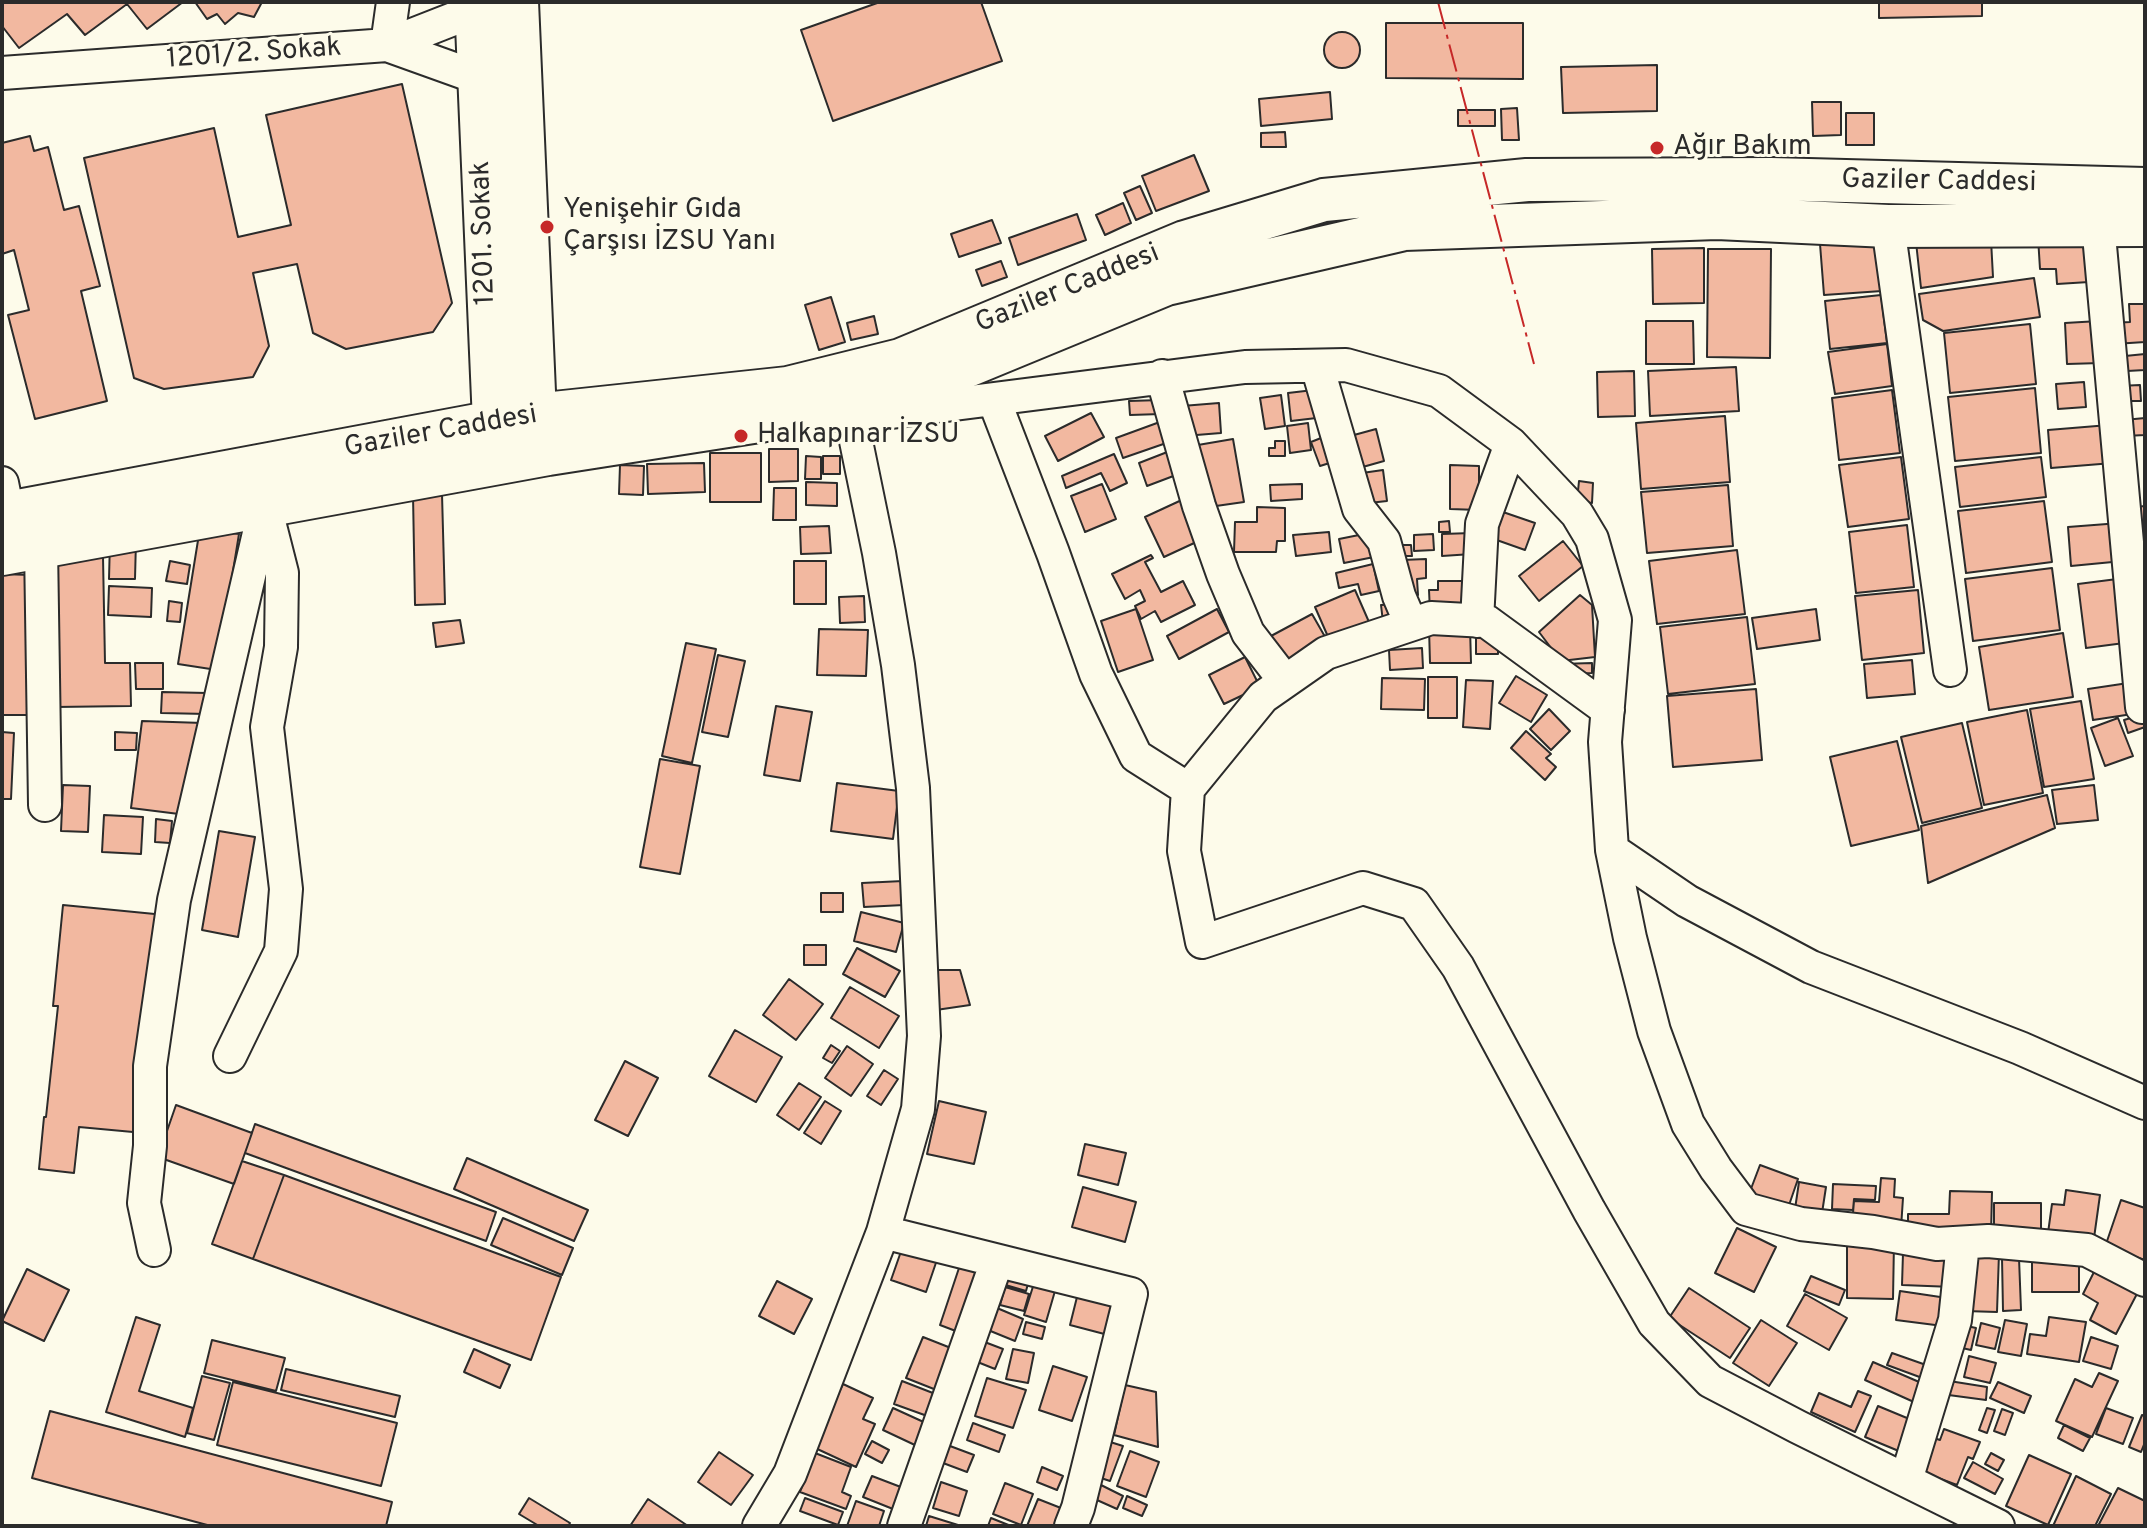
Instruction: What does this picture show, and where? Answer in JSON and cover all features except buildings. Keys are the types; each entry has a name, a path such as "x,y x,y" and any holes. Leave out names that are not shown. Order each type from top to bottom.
{"main road":[{"name":"1201. Sokak","path":"517,2 535,415 548,454"},
{"name":"1201. Sokak","path":"483,4 479,78 494,422 504,463"},
{"name":"Gaziler Caddesi","path":"4,503 535,415 788,388 901,360 1185,242 1324,200 1527,180 1771,179 2145,189"},
{"name":"Gaziler Caddesi","path":"22,551 548,454 851,412 1166,284 1404,229 1717,218 1888,226 2145,225"}],"street":[{"path":"393,2 387,45 479,78"},
{"name":"1201/2. Sokak","path":"2,73 387,45 483,4"},
{"path":"2098,224 2137,558 2142,707"},
{"path":"1888,226 1950,670"},
{"path":"759,1526 790,1474 883,1232 918,1109 924,1036 913,788 898,665 851,412 994,400 1245,367 1346,365 1439,391 1511,444 1577,514 1592,539 1615,620 1605,742 1612,850 1630,938 1654,1031 1688,1124 1746,1209 1801,1224 1873,1232 1937,1244 1988,1241 2087,1250 2145,1280"},
{"path":"1317,366 1359,509 1384,541 1399,596 1411,624"},
{"path":"1162,376 1199,506 1223,574 1248,633 1285,681"},
{"path":"994,400 1096,674 1136,756 1188,789"},
{"path":"1477,621 1482,524 1511,444"},
{"path":"230,1056 281,951 286,889 267,727 281,647 282,573 265,507"},
{"path":"154,1250 144,1203 150,1146 150,1066 174,900 265,507"},
{"path":"22,551 45,805"},
{"path":"1608,710 1486,621 1431,618 1326,653 1263,697 1188,789 1184,851 1202,942 1363,888 1414,904 1458,967 1589,1210 1654,1323 1710,1381 1998,1526"},
{"path":"1612,850 1687,901 1811,967 2020,1048 2145,1103"},
{"path":"883,1232 1131,1294 1071,1526"},
{"path":"1906,1480 1955,1320 1963,1243"},
{"path":"904,1526 997,1261"}],"power":[{"path":"1438,2 1534,364"}],"place":[{"name":"Ağır Bakım","path":"1657,148"},
{"name":"Yenişehir Gıda Çarşısı İZSU Yanı","path":"547,227"},
{"name":"Halkapınar İZSU","path":"741,436"}]}
